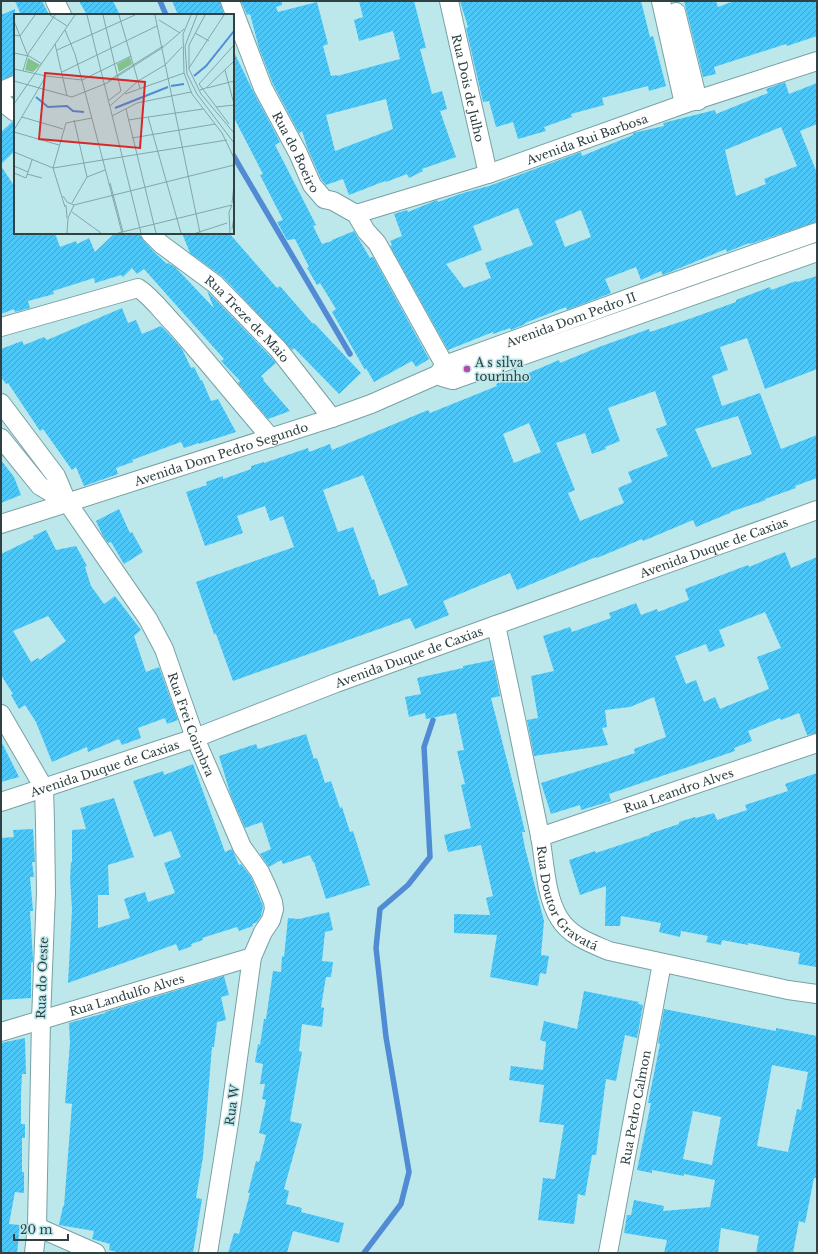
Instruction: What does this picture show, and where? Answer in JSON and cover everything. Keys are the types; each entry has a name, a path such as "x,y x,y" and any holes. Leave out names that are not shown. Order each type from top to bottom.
{"street":[{"path":"55,1 62,14"},
{"name":"Rua do Boeiro","path":"230,1 263,88 298,153 312,185 324,199 333,201 356,214 366,231 377,243 445,373"},
{"name":"Rua Dois de Julho","path":"449,1 488,174"},
{"path":"661,1 691,102"},
{"path":"673,1 691,102"},
{"name":"Avenida Rui Barbosa","path":"356,214 488,174 691,102 817,61"},
{"path":"1,91 14,85"},
{"path":"1,100 14,111"},
{"name":"Avenida Dom Pedro II","path":"445,373 643,293 817,232"},
{"name":"Rua Treze de Maio","path":"158,237 215,284 278,348 332,418"},
{"path":"794,240 800,258"},
{"name":"Avenida Dom Pedro II","path":"445,373 650,312 817,252"},
{"path":"1,327 138,288 155,303 187,338 271,438"},
{"path":"643,293 650,312"},
{"name":"Avenida Dom Pedro Segundo","path":"1,524 332,418 371,404 445,373"},
{"name":"Rua Frei Coimbra","path":"1,403 56,476 67,502 148,619 164,649 195,738 242,847 260,872 273,902 274,909 271,920 252,957"},
{"name":"Rua Frei Coimbra","path":"1,438 40,486 67,502"},
{"name":"Avenida Duque de Caxias","path":"1,802 195,738 336,683 817,510"},
{"name":"Rua Doutor Gravatá","path":"496,625 540,837 551,899 560,920 570,932 586,942 609,951 788,990 817,994"},
{"name":"Rua do Oeste","path":"1,714 44,788 46,892 41,1020 37,1227 34,1253"},
{"name":"Rua Leandro Alves","path":"540,837 817,743"},
{"name":"Rua Landulfo Alves","path":"1,1032 252,957"},
{"name":"Rua W","path":"208,1253 229,1123 252,957"},
{"name":"Rua Pedro Calmon","path":"608,1253 662,963"},
{"path":"37,1227 96,1253"}],"building":[{"path":"15,1 42,1 48,14 21,14"},
{"path":"79,1 113,1 120,14 86,14"},
{"path":"172,1 220,1 224,14 178,14"},
{"path":"241,1 282,1 282,5 276,7 278,12 317,2 328,44 323,46 331,76 337,76 400,59 393,31 359,41 354,20 363,17 359,1 414,1 426,48 420,49 432,94 442,91 447,109 440,111 456,157 422,169 423,171 409,178 407,174 349,195 343,179 326,185 321,179 307,147 302,131 299,133 273,84 259,48 250,14 247,15","holes":["386,99 393,129 335,151 326,115"]},
{"path":"460,1 641,1 650,37 653,36 666,86 649,91 648,86 602,98 604,105 571,114 572,117 544,127 546,131 518,139 513,122 496,127 489,101 483,102 466,28 468,27"},
{"path":"684,1 716,1 718,7 734,1 817,1 817,36 787,46 786,44 714,67 716,74 703,77"},
{"path":"15,9 14,75 1,80 1,15"},
{"path":"234,52 280,142 275,145 316,225 313,226 322,244 354,231 370,258 373,257 429,359 416,367 412,361 374,382 366,368 365,370 332,312 336,309 320,283 317,285 307,268 309,267 295,239 287,240 277,222 283,220 260,175 263,174 234,118"},
{"path":"785,82 789,94 817,83 817,124 800,131 817,173 817,222 750,244 749,243 727,252 726,249 663,275 661,271 641,280 636,267 605,279 611,293 567,310 566,307 511,330 510,328 493,334 493,332 448,350 390,246 392,245 390,241 402,236 394,214 407,210 408,212 437,200 438,202 489,186 581,152 582,156 633,135 633,133 664,126 663,123 715,110 716,114 768,93 766,89","holes":["781,127 797,166 764,179 766,184 736,196 725,150","518,208 533,245 485,263 491,278 464,288 446,264 482,250 473,226","581,210 591,237 565,247 555,221"]},
{"path":"12,122 14,122 14,152 1,164 1,132"},
{"path":"1,166 14,186 14,234 55,234 60,247 76,241 77,244 89,238 95,252 114,234 140,234 154,252 167,264 168,263 175,267 214,308 207,291 276,363 261,376 290,411 268,419 238,383 240,381 221,361 224,359 144,269 137,274 132,268 123,277 121,275 95,283 94,278 53,291 54,294 28,301 30,308 15,312 14,309 1,314"},
{"path":"182,234 230,234 277,288 280,286 313,324 314,323 361,373 339,394 294,348 292,350 223,277 190,253"},
{"path":"817,276 817,369 765,389 747,338 720,347 728,370 712,376 722,406 760,393 781,449 817,435 817,478 795,486 796,488 730,512 696,527 693,520 643,541 642,539 517,590 510,573 443,601 449,615 415,629 410,618 233,681 216,634 214,634 196,582 294,547 283,516 270,521 265,506 237,516 243,533 205,546 186,492 207,485 206,482 223,476 223,479 251,469 251,466 308,448 309,452 330,444 332,450 428,410 430,413 497,386 496,384 516,376 517,378 559,360 560,363 649,329 650,332 692,318 736,302 736,300 770,287 771,290 796,281 797,282","holes":["655,391 667,425 656,429 668,456 628,472 632,482 618,488 624,503 580,521 568,493 575,490 556,443 585,433 592,454 606,449 605,447 620,441 608,408","738,416 752,454 712,468 695,429","529,423 541,452 514,463 503,434","363,475 408,585 379,596 374,579 372,580 353,527 338,532 323,490"]},
{"path":"122,308 128,323 136,320 142,334 161,326 167,332 182,349 191,368 194,367 201,381 202,380 211,401 218,399 236,432 184,448 181,442 132,460 133,462 116,468 118,474 84,486 76,467 72,470 43,429 40,431 8,383 6,384 1,377 1,349 22,341 24,345 44,337 47,340"},
{"path":"1,460 14,477 21,495 1,503"},
{"path":"119,509 130,533 132,532 143,552 124,564 111,542 108,543 103,536 96,521"},
{"path":"46,530 56,550 76,546 87,566 85,567 91,586 104,604 115,596 141,630 134,636 146,672 159,667 178,720 167,724 165,718 138,728 141,738 122,745 119,739 88,752 87,747 52,762 36,722 25,705 19,709 11,695 13,694 1,675 1,554 34,538 33,536","holes":["48,616 66,641 40,660 38,658 31,662 13,631"]},
{"path":"785,552 791,568 817,557 817,733 807,735 799,713 781,720 780,718 748,731 752,741 734,748 735,751 609,794 611,801 581,810 580,805 551,814 541,783 635,753 634,749 666,737 654,697 630,707 605,710 607,727 602,728 608,745 534,756 527,720 538,718 531,676 554,671 543,636 570,627 572,632 611,618 609,613 636,603 641,615 657,609 658,612 689,600 685,589 748,565 749,567","holes":["765,612 781,648 757,657 769,689 720,709 715,697 704,702 696,680 686,684 675,656 706,644 709,652 725,646 719,630"]},
{"path":"493,660 500,696 491,698 525,832 522,832 525,848 544,921 541,955 549,956 546,974 540,973 538,986 490,977 497,935 454,933 454,914 490,915 486,898 493,896 481,845 448,852 444,835 471,828 461,785 465,784 457,751 464,750 456,713 426,719 425,713 409,717 405,697 421,694 417,678"},
{"path":"306,734 314,759 317,758 325,783 331,781 340,808 342,807 350,832 353,831 370,885 326,899 314,862 310,855 283,864 281,860 269,867 260,854 271,849 262,822 245,828 231,796 219,756 256,744 258,749"},
{"path":"1,741 19,777 1,782"},
{"path":"193,764 225,852 232,849 239,865 241,864 251,877 263,906 261,916 257,922 252,924 253,926 239,931 237,927 202,938 203,940 191,944 192,946 179,951 176,944 68,983 72,909 70,879 72,862 72,830 86,829 80,808 114,798 134,857 108,865 109,895 98,895 98,928 130,918 124,899 145,892 148,902 175,893 164,863 181,857 171,831 154,837 133,781 163,771 164,775"},
{"path":"817,773 817,967 798,964 800,953 748,943 748,945 722,940 721,945 706,942 708,936 681,931 680,937 659,932 661,923 621,916 620,926 605,926 606,886 580,895 569,860 595,851 596,853 650,835 649,834 695,817 714,813 717,820 747,810 745,805 788,791 785,784"},
{"path":"33,829 35,862 32,862 34,877 30,877 33,911 30,911 33,959 33,962 31,963 31,998 1,1000 1,838 14,837 13,830"},
{"path":"329,912 333,930 325,932 322,961 333,962 331,977 326,977 321,1007 324,1008 322,1027 302,1024 299,1051 302,1052 290,1121 302,1124 284,1189 289,1191 286,1204 302,1208 301,1212 344,1223 339,1243 293,1231 287,1253 228,1253 234,1233 239,1234 250,1193 248,1193 256,1161 259,1162 266,1135 259,1133 266,1100 262,1099 265,1084 260,1084 263,1064 255,1062 258,1044 260,1045 264,1019 266,1019 273,971 281,972 288,918 299,919"},
{"path":"224,976 229,995 221,997 226,1020 217,1022 214,1047 212,1047 203,1157 196,1198 202,1199 193,1253 121,1253 109,1250 110,1244 92,1239 94,1231 59,1225 64,1206 72,1104 65,1103 70,1043 69,1023"},
{"path":"584,991 639,1002 638,1004 643,1005 637,1038 625,1035 616,1081 606,1079 596,1155 592,1155 585,1196 578,1194 574,1224 538,1220 543,1178 555,1179 564,1125 539,1122 544,1085 509,1080 511,1066 543,1070 546,1042 540,1040 544,1021 577,1029"},
{"path":"664,1009 776,1031 776,1028 817,1036 817,1178 814,1178 805,1223 799,1221 793,1253 756,1253 759,1236 721,1228 718,1253 664,1253 667,1240 624,1233 627,1215 631,1215 634,1200 664,1206 663,1211 710,1207 715,1180 684,1174 684,1176 652,1170 652,1173 637,1170 651,1103 648,1103 660,1044 658,1043","holes":["772,1065 808,1072 801,1110 797,1109 788,1152 757,1146","693,1111 721,1117 712,1165 683,1159"]},
{"path":"25,1038 26,1074 22,1074 21,1093 21,1124 25,1124 25,1138 22,1138 22,1172 24,1172 24,1193 15,1192 9,1224 20,1225 17,1253 1,1253 1,1043"}],"waterway":[{"path":"160,1 166,14"},
{"path":"234,157 350,354"},
{"path":"364,1253 401,1204 409,1172 386,1037 376,948 380,909 408,885 430,857 424,747 433,720"}],"place":[{"name":"A s silva tourinho","path":"467,369"}]}
